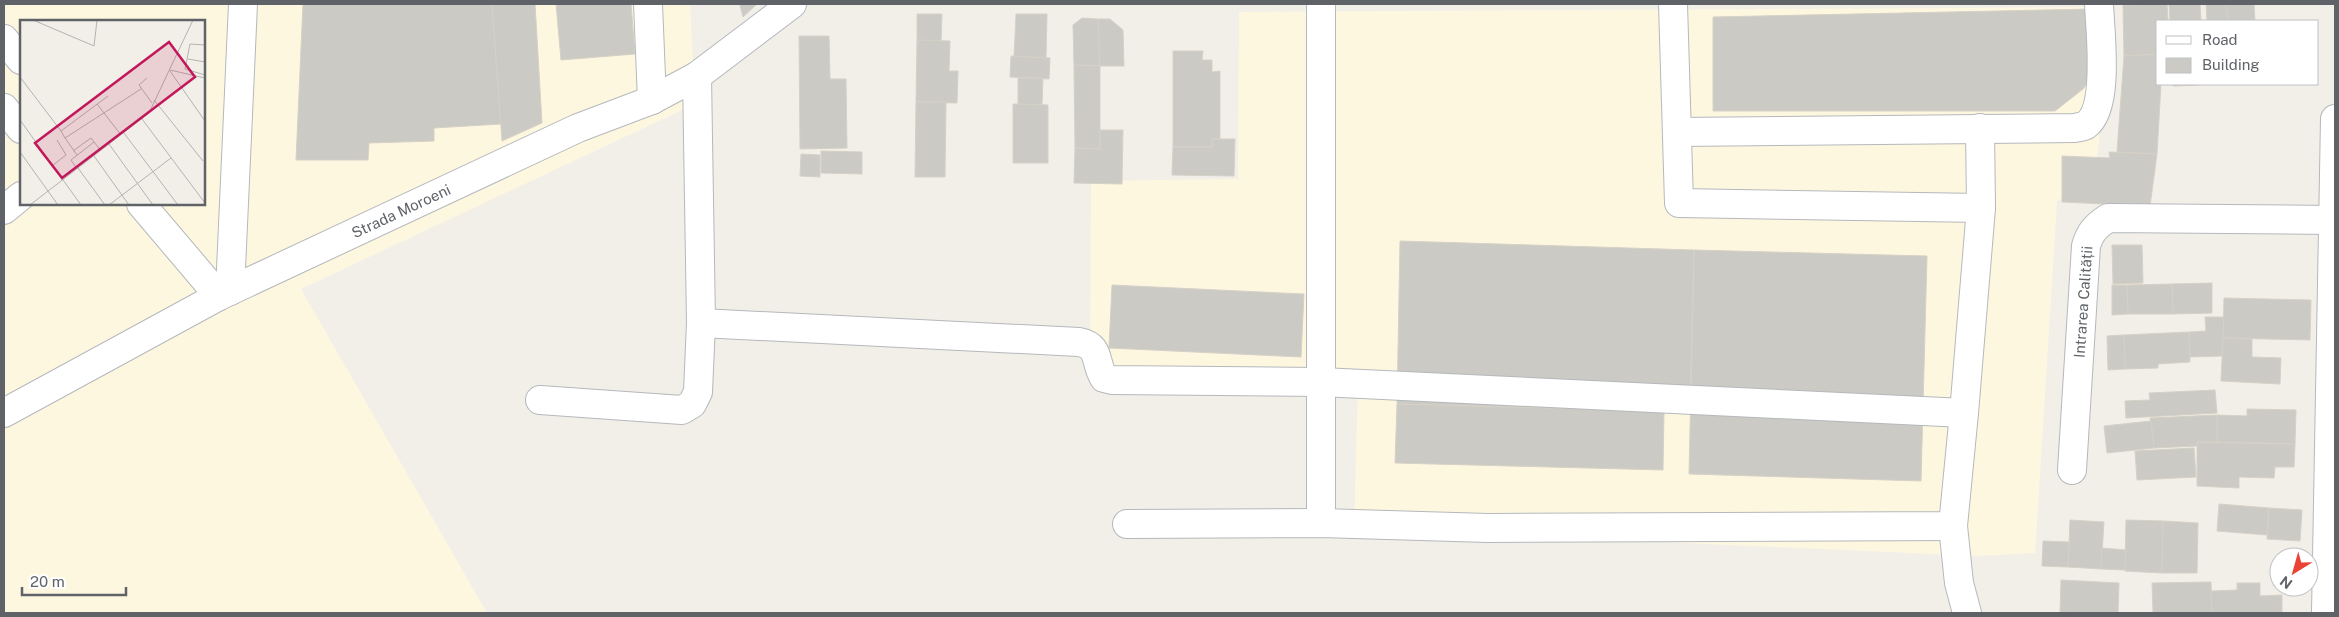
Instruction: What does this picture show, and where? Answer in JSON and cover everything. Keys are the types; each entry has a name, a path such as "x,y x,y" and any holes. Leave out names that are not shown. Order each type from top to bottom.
{"street":[{"path":"224,294 242,4"},
{"path":"648,4 652,100"},
{"name":"Strada Moroeni","path":"4,413 224,294 578,128 652,100 697,76 792,4"},
{"path":"1321,4 1321,523"},
{"path":"1673,4 1678,202 1981,208"},
{"path":"1677,132 2075,128 2086,125 2100,102 2099,4"},
{"path":"4,39 20,59"},
{"path":"540,400 682,410 692,404 698,392 702,322 697,76"},
{"path":"4,108 20,128"},
{"path":"2326,613 2335,119"},
{"path":"1967,613 1959,583 1953,526 1981,208 1980,128"},
{"path":"4,210 20,197"},
{"path":"142,205 224,294"},
{"name":"Intrarea Calității","path":"2072,470 2086,246 2089,235 2096,226 2108,218 2333,220"},
{"path":"702,322 1080,342 1088,344 1095,350 1100,371 1104,378 1112,380 1321,382 1964,414"},
{"path":"1127,524 1321,523 1488,528 1953,526"}],"shaded area":[{"path":"4,4 690,4 695,104 301,289 487,613 4,613"},
{"path":"2113,7 2095,179 2057,201 2035,553 1977,556 1354,528 1358,386 1090,375 1091,181 1238,179 1239,12"}],"building":[{"path":"303,4 492,4 501,124 434,128 434,141 369,143 368,160 296,160"},
{"path":"492,4 535,4 542,123 502,141"},
{"path":"556,4 631,4 635,54 561,60"},
{"path":"737,4 757,4 743,17 740,5"},
{"path":"2167,4 2168,20 2156,20 2156,54 2124,56 2123,5"},
{"path":"2169,4 2200,4 2201,20 2170,20"},
{"path":"2206,4 2226,4 2228,20 2207,20"},
{"path":"2226,4 2254,4 2255,20 2228,20"},
{"path":"2090,9 2091,78 2083,89 2055,111 1713,111 1713,17"},
{"path":"917,14 942,14 941,41 917,40"},
{"path":"1016,14 1047,14 1046,58 1014,57"},
{"path":"1082,18 1098,19 1100,66 1074,65 1073,25"},
{"path":"1098,19 1110,19 1123,30 1124,66 1100,66"},
{"path":"799,36 829,36 830,79 846,79 847,148 800,149"},
{"path":"917,40 950,41 949,71 958,71 957,103 916,102"},
{"path":"1173,51 1203,51 1202,60 1212,60 1212,72 1220,71 1220,139 1212,139 1212,147 1173,147"},
{"path":"2156,54 2156,85 2161,85 2157,154 2117,152 2124,56"},
{"path":"1011,56 1050,58 1049,79 1010,77"},
{"path":"1074,65 1100,66 1100,149 1075,148"},
{"path":"1018,78 1043,78 1042,105 1018,105"},
{"path":"916,102 946,102 945,177 915,177"},
{"path":"1013,104 1048,105 1048,163 1013,163"},
{"path":"1100,130 1123,130 1122,184 1074,183 1075,148 1100,149"},
{"path":"1212,139 1235,139 1234,176 1172,175 1173,147 1212,147"},
{"path":"821,151 862,152 862,174 821,173"},
{"path":"2109,152 2157,154 2150,206 2062,202 2062,156 2110,158"},
{"path":"801,154 820,155 820,177 800,176"},
{"path":"1400,241 1694,250 1690,412 1397,404"},
{"path":"2112,245 2142,245 2143,283 2113,284"},
{"path":"1694,250 1927,256 1921,481 1689,474"},
{"path":"2212,283 2212,313 2173,314 2172,284"},
{"path":"2172,284 2173,314 2128,314 2127,285"},
{"path":"1112,285 1304,294 1301,357 1109,348"},
{"path":"2112,285 2127,285 2128,314 2112,315"},
{"path":"2224,298 2311,300 2310,340 2223,338"},
{"path":"2205,317 2224,317 2222,356 2190,357 2189,332 2206,331"},
{"path":"2189,332 2190,362 2158,364 2158,368 2125,369 2124,335"},
{"path":"2124,335 2125,369 2108,370 2107,336"},
{"path":"2223,338 2252,339 2252,357 2281,358 2280,384 2221,381"},
{"path":"2215,390 2217,413 2126,418 2125,401 2150,400 2149,393"},
{"path":"1397,404 1664,411 1663,470 1395,463"},
{"path":"2247,409 2296,410 2295,444 2217,442 2217,415 2247,416"},
{"path":"2217,415 2217,442 2197,442 2197,446 2154,448 2150,418"},
{"path":"2151,421 2154,448 2107,453 2104,426"},
{"path":"2197,442 2295,444 2294,467 2275,467 2274,478 2239,477 2239,488 2197,486"},
{"path":"2194,448 2196,477 2137,480 2135,451"},
{"path":"2219,504 2269,508 2267,535 2217,531"},
{"path":"2269,508 2302,510 2300,541 2267,539"},
{"path":"2070,520 2104,522 2101,569 2068,567"},
{"path":"2126,520 2163,521 2162,573 2125,571"},
{"path":"2163,521 2198,523 2197,573 2162,573"},
{"path":"2043,541 2069,542 2068,567 2042,566"},
{"path":"2102,548 2126,550 2125,570 2101,569"},
{"path":"2061,580 2119,583 2118,613 2060,612"},
{"path":"2211,582 2212,613 2153,613 2152,583"},
{"path":"2237,583 2260,583 2260,596 2282,597 2282,613 2212,613 2211,591 2237,590"}]}
